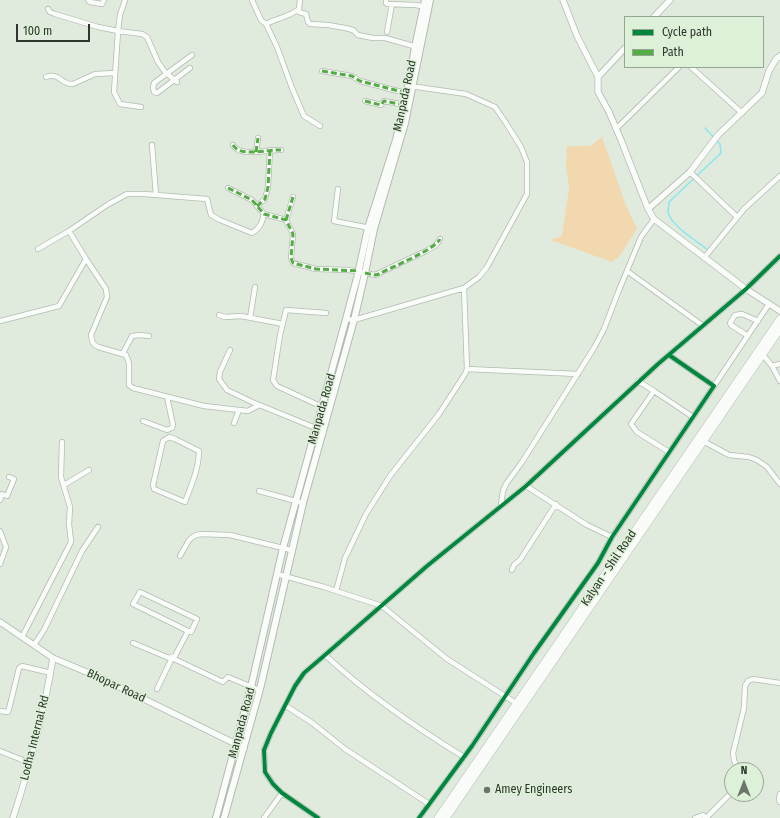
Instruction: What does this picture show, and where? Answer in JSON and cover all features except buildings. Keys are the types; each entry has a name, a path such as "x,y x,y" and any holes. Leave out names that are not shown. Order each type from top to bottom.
{"main road":[{"name":"Manpada Road","path":"425,0 426,7"},
{"name":"Manpada Road","path":"216,818 252,687 283,548 371,228 398,140 411,86 426,7 430,0"},
{"name":"Manpada Road","path":"224,818 259,690 302,503 366,273 371,228"},
{"name":"Kalyan - Shil Road","path":"446,818 519,705 780,319"},
{"name":"Kalyan - Shil Road","path":"438,818 519,705 780,330"}],"street":[{"path":"88,0 90,2 102,4 104,0"},
{"path":"125,0 120,15 118,30 114,92 120,104 141,107"},
{"path":"252,0 261,20 266,24 277,47 304,116 320,126"},
{"path":"300,0 299,12 306,14 310,24 345,28 353,30 358,36 385,38 418,47"},
{"path":"386,0 386,3 426,7"},
{"path":"563,0 577,36 598,77 598,92 616,129 648,209 654,219 746,289 780,311"},
{"path":"655,16 670,0"},
{"path":"387,32 392,4"},
{"path":"48,9 50,12 55,14 98,27 142,34 147,38 158,62 176,81"},
{"path":"266,24 277,18 288,16 299,9"},
{"path":"598,77 624,49"},
{"path":"190,68 176,81 155,93 153,88 154,83 192,55"},
{"path":"648,209 690,172 716,139 762,93 769,71 776,59 780,56"},
{"path":"616,129 678,68"},
{"path":"692,68 742,113"},
{"path":"322,71 352,76 360,81 409,94"},
{"path":"46,78 51,76 59,77 66,84 72,84 95,74 115,73"},
{"path":"346,319 354,320 464,288 479,277 487,267 527,194 527,162 521,147 495,107 466,94 411,86"},
{"path":"365,101 382,105 384,101 407,105"},
{"path":"256,152 258,138"},
{"path":"152,145 156,195"},
{"path":"233,145 237,150 241,151 256,152 281,150"},
{"path":"257,206 265,199 268,187 270,150"},
{"path":"690,172 737,217"},
{"path":"704,258 744,209 780,176"},
{"path":"228,188 252,200 264,214 286,220"},
{"path":"338,189 334,221 371,228"},
{"path":"38,249 127,194 207,199 211,215 252,234 258,229 264,214"},
{"path":"293,198 286,220 293,234 290,258 293,263 316,269 359,271 375,275 426,251 436,245 440,239"},
{"path":"502,504 503,491 506,484 522,462 578,374 604,329 641,237 654,219"},
{"path":"69,231 106,289 107,293 107,297 93,332 92,341 94,345 123,353 128,357 129,385 133,388 167,398 204,406 248,411 259,405"},
{"path":"318,818 282,793 273,784 265,772 264,750 295,686 304,673 427,566 526,486 638,382 702,325 746,289 780,256"},
{"path":"0,321 59,306 86,259"},
{"path":"627,271 702,325"},
{"path":"250,318 255,287"},
{"path":"336,591 345,558 366,514 390,476 439,414 465,374 467,369 464,288"},
{"path":"419,818 464,757 598,563 612,537 769,304"},
{"path":"326,313 288,310 286,312 273,376 274,383 277,386 329,410"},
{"path":"748,336 731,325 730,323 735,315 742,314 758,321"},
{"path":"219,315 225,317 241,316 283,324"},
{"path":"123,353 132,336 149,336"},
{"path":"230,350 220,372 219,378 227,390 259,405 323,431"},
{"path":"669,354 714,386"},
{"path":"763,355 779,375 780,381"},
{"path":"772,366 780,364"},
{"path":"467,369 578,374"},
{"path":"638,382 693,417"},
{"path":"654,391 632,424 637,432 669,452"},
{"path":"143,422 167,430 173,427 167,398"},
{"path":"234,423 239,410"},
{"path":"169,437 199,451 194,476 185,502 154,489 153,485 163,441 169,437"},
{"path":"704,441 729,455 749,457 757,460 767,467 780,484"},
{"path":"22,637 71,542 69,524 70,508 61,477 62,442"},
{"path":"64,485 89,470"},
{"path":"0,500 2,494 6,496 14,479 10,477"},
{"path":"526,486 587,525 612,537"},
{"path":"259,491 302,503"},
{"path":"512,570 556,504"},
{"path":"34,645 44,630 82,551 98,527"},
{"path":"0,531 6,547 0,564"},
{"path":"180,556 189,540 200,534 230,535 291,550"},
{"path":"277,574 382,606 447,659 504,697 519,705"},
{"path":"157,689 172,658 175,656 188,631 191,632 198,619 140,592 133,604 188,631"},
{"name":"Bhopar Road","path":"0,622 53,658 103,679 244,748"},
{"path":"133,643 172,658 223,682 228,677 259,690"},
{"path":"325,656 348,677 396,712 464,757"},
{"name":"Lodha Internal Rd","path":"13,818 39,729 53,658"},
{"path":"0,711 8,712 19,668 22,666 50,673"},
{"path":"735,762 733,753 744,708 744,686 748,681 754,679 780,683"},
{"path":"286,706 311,722 345,749 429,804"},
{"path":"0,751 30,763"},
{"path":"264,818 282,793"},
{"path":"780,794 780,802"},
{"path":"695,818 703,816 706,818 724,800"}],"shaded area":[{"path":"602,137 625,203 637,229 619,257 612,262 551,240 562,236 569,188 566,166 567,146 590,146"}],"waterway":[{"path":"705,128 720,144 721,153 669,202 668,212 679,228 708,250"}],"marked path":[{"path":"322,71 352,76 360,81 407,93"},
{"path":"365,101 381,105 384,101 404,105"},
{"path":"256,152 258,138"},
{"path":"233,145 237,149 248,152 281,150"},
{"path":"257,206 265,199 268,187 270,150"},
{"path":"228,188 252,200 264,214 286,220 293,234 291,258 293,263 316,269 359,271"},
{"path":"286,220 293,197"},
{"path":"365,273 375,275 379,274 422,253 440,239"}],"cycle path":[{"path":"318,818 282,793 273,784 265,772 264,750 295,686 304,673 427,566 526,486 658,364 746,289 780,256"},
{"path":"419,818 472,746 534,653 598,563 612,537 714,386 669,355"}],"place":[{"name":"Amey Engineers","path":"487,790"}]}
